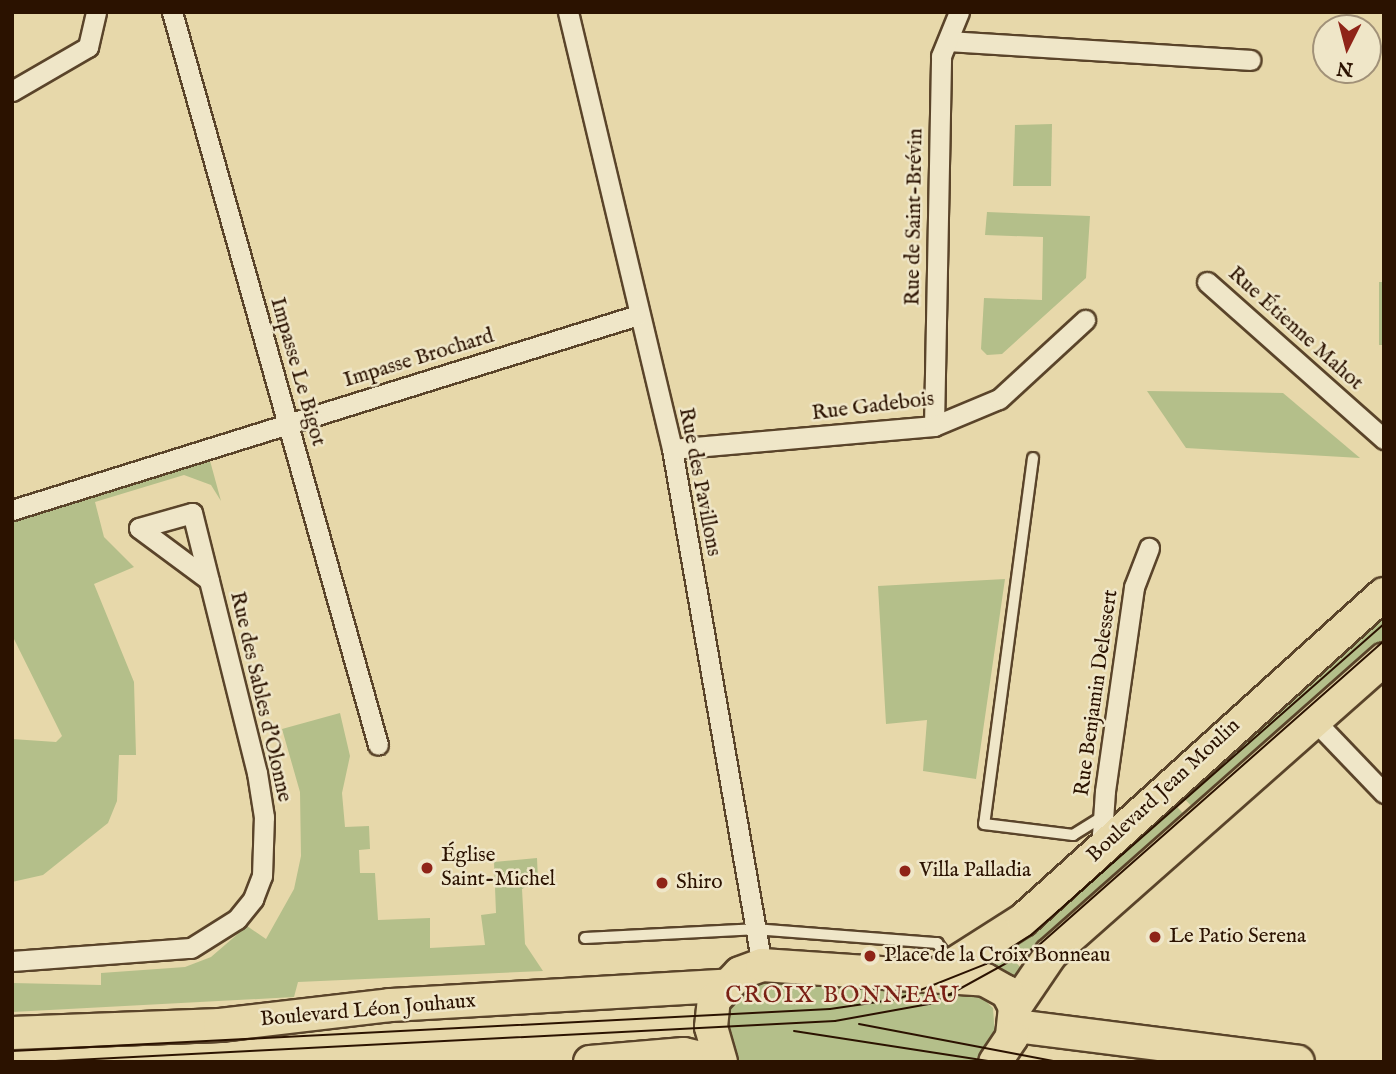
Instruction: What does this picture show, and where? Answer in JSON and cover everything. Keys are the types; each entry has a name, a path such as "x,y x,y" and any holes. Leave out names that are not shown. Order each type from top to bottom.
{"main road":[{"name":"Boulevard Jean Moulin","path":"943,971 1023,920 1106,830 1205,750 1384,594"},
{"path":"995,1062 1015,1016 1051,954 1384,659"},
{"path":"590,1062 684,1054 719,1062 710,1015 724,986 762,965 943,971 985,980 1007,992 1015,1016"},
{"name":"Boulevard Léon Jouhaux","path":"12,1033 220,1025 390,1006 724,986"},
{"path":"1015,1016 1298,1062"}],"street":[{"path":"12,91 88,47 96,12"},
{"name":"Impasse Le Bigot","path":"172,12 378,745"},
{"name":"Rue des Pavillons","path":"568,12 672,449 762,965"},
{"name":"Rue de Saint-Brévin","path":"934,426 941,56 959,12"},
{"path":"949,41 1250,60"},
{"name":"Rue Étienne Mahot","path":"1207,282 1384,439"},
{"name":"Impasse Brochard","path":"12,510 638,315"},
{"name":"Rue Gadebois","path":"672,449 934,426 999,398 1085,320"},
{"name":"Rue Benjamin Delessert","path":"1106,830 1134,587 1149,548"},
{"name":"Rue des Sables d'Olonne","path":"12,961 191,948 237,919 253,898 262,876 264,817 209,580"},
{"path":"1314,720 1384,793"}],"lane":[{"path":"1033,458 984,824 1073,835 1106,830"},
{"path":"585,938 754,929 937,943 943,971"}],"green space":[{"path":"1052,124 1051,186 1013,186 1015,125"},
{"path":"987,212 1090,216 1086,278 1002,354 987,355 981,349 984,298 1042,300 1043,237 985,235"},
{"path":"1379,282 1384,282 1384,345 1379,345"},
{"path":"1147,391 1283,393 1360,458 1186,448"},
{"path":"209,457 221,501 211,485 184,475 95,502 104,537 134,567 94,584 134,682 136,755 119,755 117,801 108,823 43,875 12,882 12,739 56,742 62,736 12,635 12,517"},
{"path":"1005,579 976,779 923,771 927,720 886,724 878,586"},
{"path":"1384,611 1384,647 1198,813 1179,793"},
{"path":"340,713 350,756 342,793 345,827 369,826 370,849 359,850 360,873 375,873 378,920 430,918 430,948 485,945 481,915 496,913 494,862 537,858 538,880 522,889 525,944 543,971 298,982 294,997 12,1012 12,983 101,985 101,973 185,967 211,957 247,926 266,939 294,889 301,856 300,792 282,729"},
{"path":"1170,799 1189,820 1031,961 1009,935"},
{"path":"999,944 1023,970 1015,981 974,968"},
{"path":"767,978 977,993 993,1008 995,1037 973,1062 738,1062 724,1025 726,1010 742,988"}],"tram line":[{"path":"12,1051 830,1009 898,999 986,964 1031,935 1384,624"},
{"path":"36,1062 835,1021 934,1003 1039,945 1384,641"},
{"path":"859,1024 1058,1062"},
{"path":"794,1031 995,1062"}],"place":[{"name":"Église Saint-Michel","path":"427,868"},
{"name":"Villa Palladia","path":"905,871"},
{"name":"Shiro","path":"662,883"},
{"name":"Le Patio Serena","path":"1155,937"},
{"name":"Place de la Croix Bonneau","path":"870,956"}],"district":[{"name":"CROIX BONNEAU","path":"843,996"}]}
